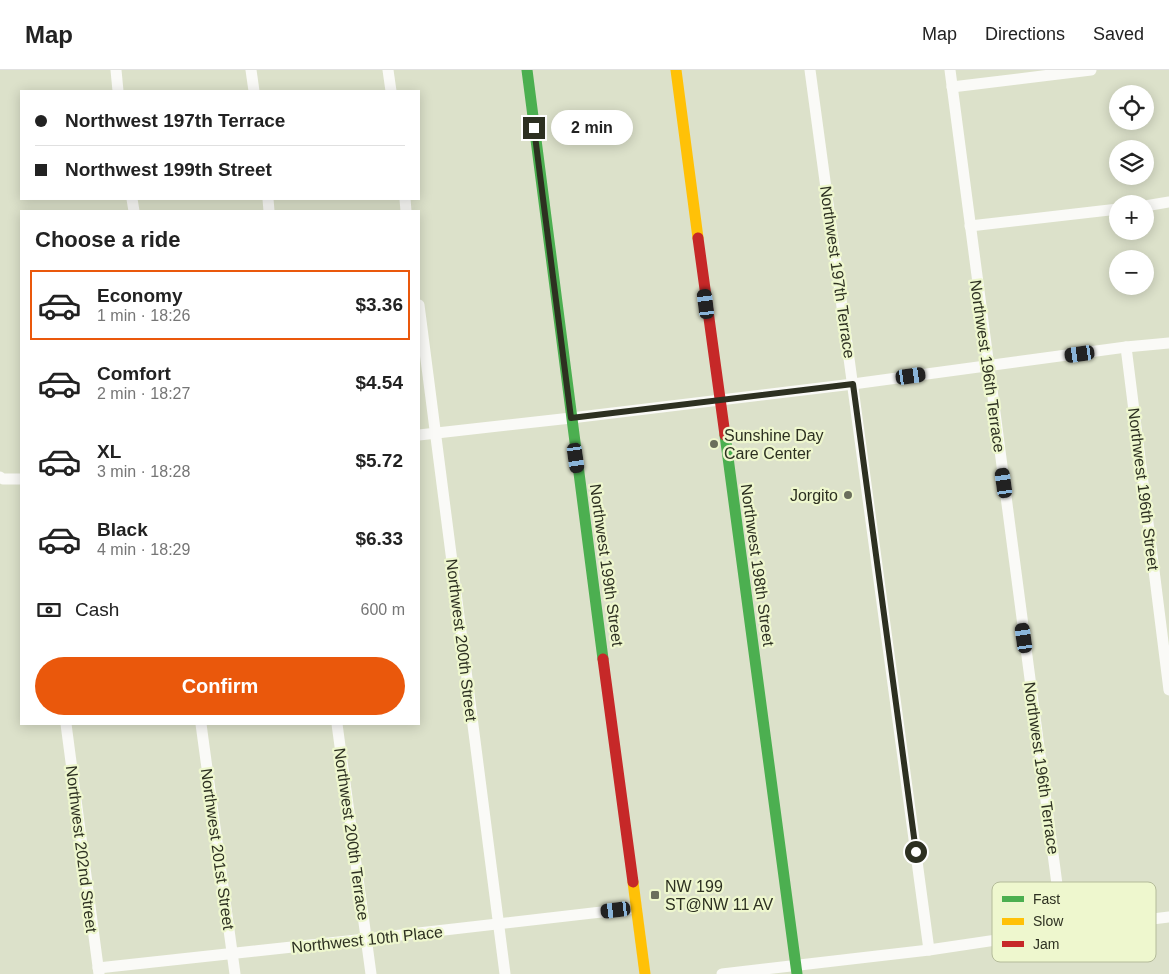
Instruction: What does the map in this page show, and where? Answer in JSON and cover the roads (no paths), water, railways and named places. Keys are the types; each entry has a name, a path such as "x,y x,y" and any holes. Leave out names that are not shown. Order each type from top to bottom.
{"main road":[{"name":"Northwest 199th Street","path":"527,70 645,974"},
{"name":"Northwest 198th Street","path":"676,70 797,970"}],"street":[{"path":"116,70 118,90"},
{"path":"251,70 254,90"},
{"path":"388,70 391,90"},
{"name":"Northwest 197th Terrace","path":"810,70 929,950"},
{"name":"Northwest 196th Terrace","path":"950,70 1057,882"},
{"path":"952,87 1091,70"},
{"path":"1154,204 1169,202"},
{"path":"970,226 1109,210"},
{"name":"Northwest 200th Street","path":"420,312 505,974"},
{"path":"420,435 719,401 1126,347 1169,343"},
{"name":"Northwest 196th Street","path":"1126,347 1169,690"},
{"path":"0,477 4,479 20,479"},
{"name":"Northwest 202nd Street","path":"66,725 98,971"},
{"name":"Northwest 201st Street","path":"201,725 235,974"},
{"name":"Northwest 200th Terrace","path":"337,725 371,974"},
{"name":"Northwest 10th Place","path":"98,971 636,908"},
{"path":"1156,919 1169,917"},
{"path":"722,974 797,970 992,941"}],"place":[{"name":"Sunshine Day Care Center","path":"714,444"},
{"name":"Jorgito","path":"848,495"},
{"name":"NW 199 ST@NW 11 AV","path":"655,895"}]}
